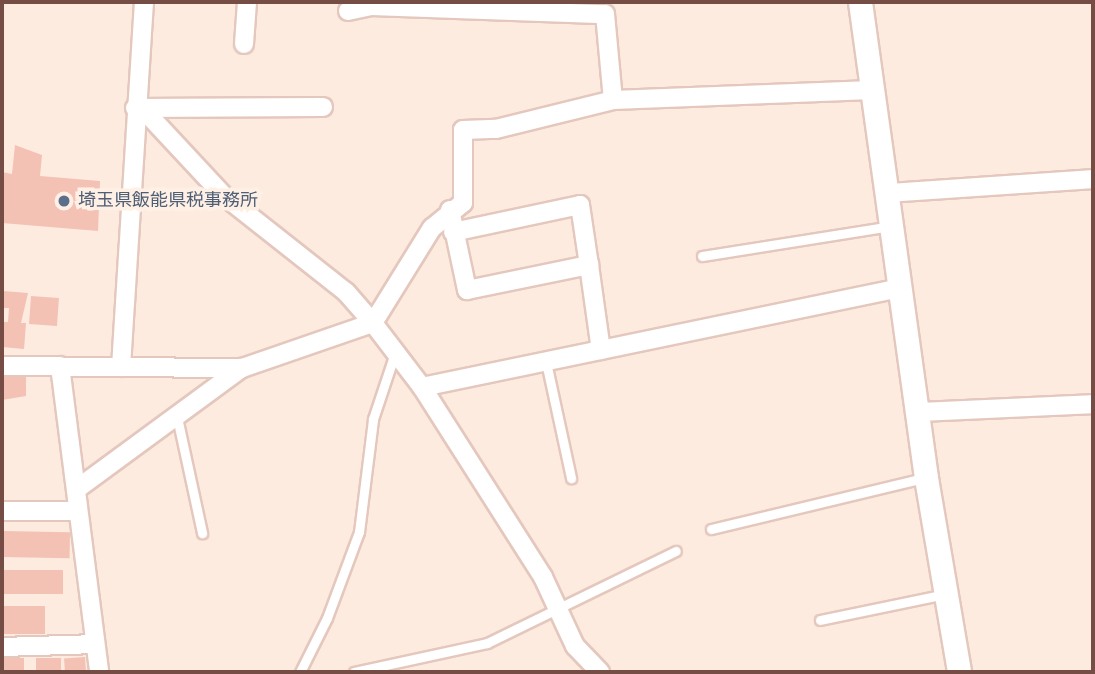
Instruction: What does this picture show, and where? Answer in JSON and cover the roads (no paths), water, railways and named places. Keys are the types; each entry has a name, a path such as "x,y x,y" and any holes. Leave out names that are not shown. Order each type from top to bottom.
{"street":[{"path":"121,367 144,2"},
{"path":"244,44 247,2"},
{"path":"860,2 926,478 959,672"},
{"path":"348,12 371,4 605,8 613,100"},
{"path":"77,489 242,368 373,323 432,228 450,210 463,203 463,130 496,129 613,100 873,90"},
{"path":"139,108 323,107"},
{"path":"139,108 223,195 346,292 373,323 422,387 543,577 575,646 600,672"},
{"path":"888,193 1093,179"},
{"path":"453,232 580,205 601,350"},
{"path":"450,210 467,290 589,265"},
{"path":"422,387 901,288"},
{"path":"2,366 242,368"},
{"path":"60,366 99,672"},
{"path":"918,412 1093,404"},
{"path":"2,511 79,510"},
{"path":"2,647 95,644"}],"lane":[{"path":"702,256 893,226"},
{"path":"300,672 327,618 359,532 373,419 395,352"},
{"path":"546,362 570,478"},
{"path":"177,417 202,533"},
{"path":"711,528 926,478"},
{"path":"354,672 487,642 676,551"},
{"path":"820,620 947,594"}],"place":[{"name":"埼玉県飯能県税事務所","path":"64,201"}]}
